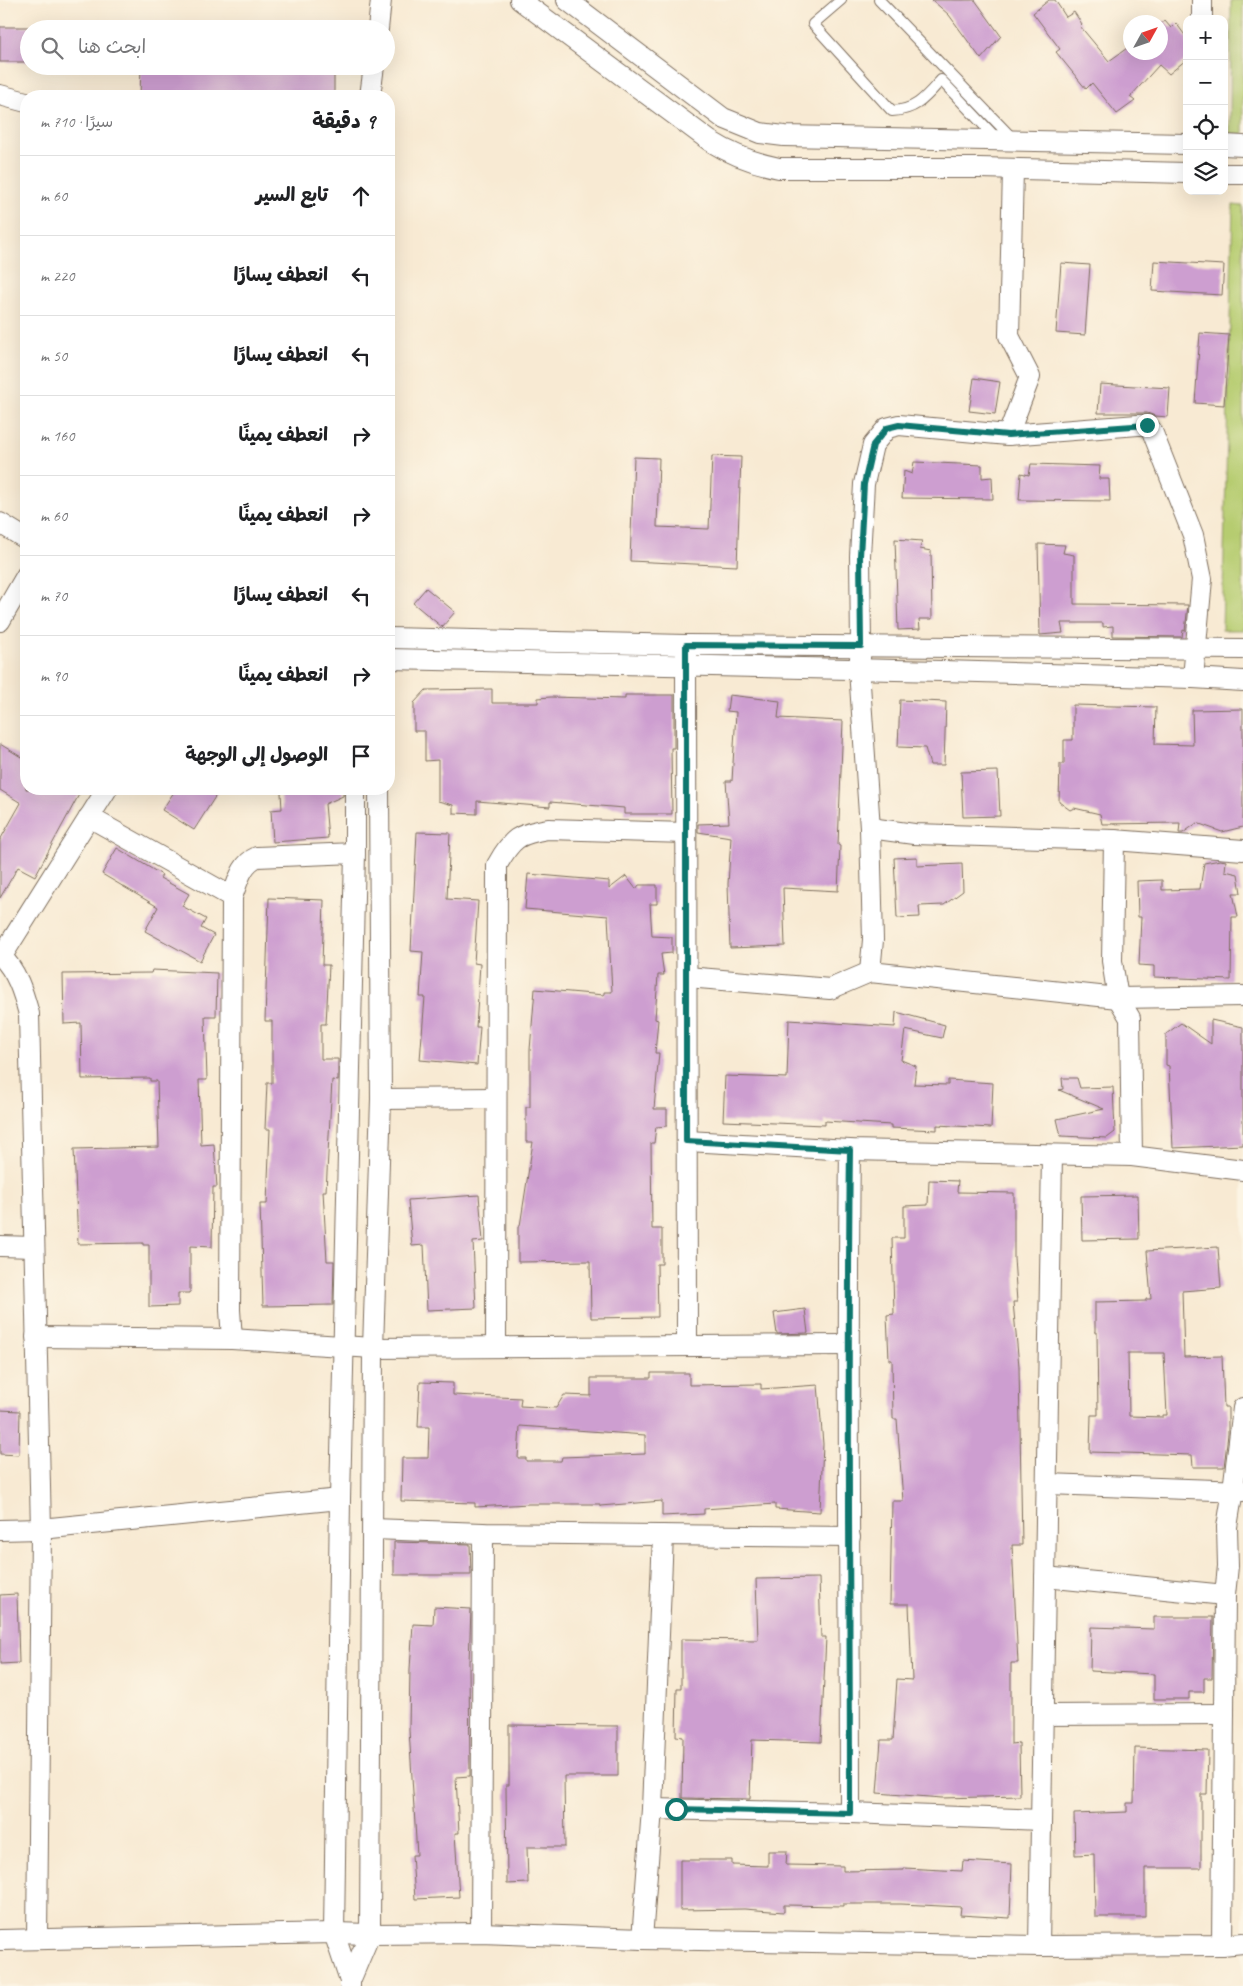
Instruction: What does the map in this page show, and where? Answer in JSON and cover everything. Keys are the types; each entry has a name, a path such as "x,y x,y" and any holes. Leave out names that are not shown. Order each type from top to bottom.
{"street":[{"path":"379,20 381,0"},
{"path":"520,0 710,141 726,151 756,164 779,168 979,168 1183,173"},
{"path":"567,0 723,118 760,133 784,136 1183,144"},
{"path":"1202,0 1202,15"},
{"path":"371,90 373,75"},
{"path":"0,95 20,100"},
{"path":"979,168 997,140"},
{"path":"1228,145 1243,146"},
{"path":"1008,435 1030,377 1009,336 1013,170"},
{"path":"1228,174 1243,174"},
{"path":"870,972 873,940 870,828 859,670 861,646 860,556 864,484 873,445 882,432 887,428 899,425 1008,435 1147,425 1152,431 1193,536 1202,579 1193,678"},
{"path":"0,523 20,535"},
{"path":"0,621 20,586"},
{"path":"395,638 686,645 1243,649"},
{"path":"686,645 687,1346"},
{"path":"942,671 943,646"},
{"path":"395,659 942,671 1243,681"},
{"path":"37,1939 42,1529 29,1014 19,982 1,955 103,795"},
{"path":"350,1983 334,1933 340,1499 355,795"},
{"path":"350,1983 370,1934 373,1348 381,1099 379,795"},
{"path":"89,816 232,897"},
{"path":"870,828 914,834 1114,840 1243,850"},
{"path":"496,1346 497,864 509,844 527,832 548,829 686,833"},
{"path":"1114,840 1112,961 1118,998 1130,1018 1132,1156"},
{"path":"232,1339 230,1310 232,897 244,866 250,860 257,858 355,853"},
{"path":"687,977 830,989 870,972 1118,998 1243,996"},
{"path":"381,1099 496,1098"},
{"path":"686,1141 850,1150 1052,1156 1132,1156 1243,1170"},
{"path":"850,1150 848,1345 850,1813"},
{"path":"1039,1946 1052,1156"},
{"path":"0,1246 34,1247"},
{"path":"36,1337 232,1339 373,1348 848,1345"},
{"path":"1222,1945 1227,1527 1238,1491 1243,1408"},
{"path":"1047,1484 1238,1491"},
{"path":"0,1530 42,1529 340,1499"},
{"path":"372,1529 483,1533 850,1537"},
{"path":"481,1933 483,1533"},
{"path":"642,1939 652,1809 662,1535"},
{"path":"1045,1578 1225,1595"},
{"path":"1043,1715 1224,1714"},
{"path":"652,1809 850,1813 1041,1820"},
{"path":"0,1940 334,1933 481,1933 642,1939 1039,1946 1222,1945 1243,1943"}],"lane":[{"path":"841,0 813,24 892,111 906,110 924,100 941,80 997,140"},
{"path":"879,0 997,140"}],"green space":[{"path":"1231,0 1243,0 1243,134 1230,134"},
{"path":"1233,205 1243,206 1243,630 1222,630"}],"building":[{"path":"932,0 975,0 1001,36 981,59 949,15"},
{"path":"1049,0 1055,0 1066,17 1074,12 1082,24 1080,26 1109,61 1123,51 1123,60 1168,60 1168,24 1171,28 1176,23 1183,33 1183,62 1169,74 1159,65 1130,97 1135,101 1117,114 1092,83 1086,89 1056,52 1060,49 1033,13"},
{"path":"0,27 20,27 20,62 0,62"},
{"path":"141,75 334,75 334,90 140,90"},
{"path":"1154,261 1224,265 1222,295 1152,291"},
{"path":"1061,263 1090,265 1085,335 1056,333"},
{"path":"1200,333 1229,335 1224,405 1195,403"},
{"path":"974,378 1000,382 995,414 969,411"},
{"path":"1100,384 1170,388 1168,417 1147,413 1098,413"},
{"path":"712,456 741,457 737,566 630,561 634,457 659,458 657,527 709,529"},
{"path":"914,462 982,465 982,478 992,477 993,499 902,498 904,471 912,474"},
{"path":"1031,464 1100,466 1099,479 1109,479 1110,501 1019,500 1021,473 1029,475"},
{"path":"895,539 922,541 920,549 931,551 932,619 919,619 920,629 898,630"},
{"path":"1038,544 1065,545 1063,553 1074,555 1074,604 1188,605 1185,631 1183,630 1182,637 1113,636 1113,626 1103,627 1103,623 1061,623 1063,633 1040,635"},
{"path":"426,588 455,612 442,627 413,603"},
{"path":"492,689 492,703 538,703 538,698 551,697 625,699 625,695 674,695 674,748 671,748 672,814 624,814 624,808 550,802 550,807 477,801 477,814 453,813 453,805 438,801 438,760 425,761 425,731 414,731 414,703 426,690"},
{"path":"729,695 780,701 778,718 843,721 838,891 783,888 785,946 730,948 728,884 731,837 698,832 698,824 729,823 726,781 732,781 736,712 727,711"},
{"path":"900,700 946,702 944,765 930,765 925,748 898,747"},
{"path":"1073,705 1156,707 1155,744 1193,745 1192,710 1243,709 1243,827 1222,832 1197,823 1183,833 1179,833 1180,823 1102,824 1100,814 1074,808 1070,810 1059,802 1060,764 1064,764 1064,740 1073,740"},
{"path":"0,744 20,756 20,795 79,795 35,876 18,867 0,898 0,840 21,803 0,790"},
{"path":"998,771 1000,816 963,817 961,772"},
{"path":"172,795 216,795 194,830 162,810"},
{"path":"281,795 343,795 325,804 328,838 273,842 271,810 282,809"},
{"path":"417,832 450,833 447,899 478,901 474,963 480,964 476,1027 480,1027 477,1065 420,1060 425,997 420,997 423,952 411,951"},
{"path":"117,848 162,875 160,878 189,894 182,906 206,919 201,928 214,935 200,961 145,931 158,907 102,874"},
{"path":"917,857 917,866 962,864 963,891 944,905 919,906 920,917 897,918 894,858"},
{"path":"1220,860 1226,861 1225,871 1238,874 1241,893 1233,893 1238,917 1232,917 1231,980 1154,977 1154,966 1139,965 1141,917 1138,917 1137,881 1162,880 1162,890 1200,889 1204,863"},
{"path":"528,874 609,881 609,889 626,876 636,889 639,885 657,885 657,904 650,904 652,936 672,937 672,953 661,954 664,975 658,975 655,1019 658,1020 655,1053 659,1053 654,1109 667,1109 667,1126 656,1127 654,1143 651,1143 652,1229 662,1229 662,1264 657,1264 658,1317 591,1318 590,1261 518,1262 518,1227 520,1226 533,1142 526,1142 526,1107 530,1107 530,1050 535,989 604,995 604,992 612,992 608,916 525,909"},
{"path":"269,898 324,900 322,965 329,965 326,1024 321,1024 321,1059 338,1059 338,1081 332,1080 326,1191 323,1191 327,1261 334,1261 333,1305 263,1306 260,1204 267,1204 270,1129 265,1129 267,1083 272,1083 272,1021 265,1021"},
{"path":"152,970 217,973 216,1016 205,1016 207,1080 199,1080 201,1145 214,1144 217,1187 213,1187 212,1247 190,1246 190,1293 178,1293 178,1306 149,1307 149,1245 143,1245 143,1243 78,1244 74,1149 159,1147 157,1081 150,1081 150,1078 82,1079 81,1023 64,1024 63,974 151,973"},
{"path":"896,1012 945,1025 942,1038 905,1030 901,1060 916,1066 914,1084 948,1085 948,1080 993,1083 991,1128 937,1125 937,1130 891,1128 891,1125 825,1121 825,1125 723,1121 725,1076 787,1078 789,1020 895,1027"},
{"path":"1211,1020 1243,1027 1243,1145 1173,1148 1169,1066 1166,1065 1166,1034 1181,1023 1211,1044"},
{"path":"1062,1078 1077,1078 1080,1088 1113,1087 1115,1132 1107,1138 1061,1136 1057,1119 1104,1109 1059,1090 1063,1089"},
{"path":"929,1180 958,1181 957,1192 1014,1193 1014,1258 1017,1302 1013,1302 1019,1366 1022,1545 1012,1545 1018,1663 1011,1663 1011,1744 1019,1743 1020,1796 942,1798 877,1793 881,1740 893,1740 897,1679 912,1680 909,1604 890,1604 892,1501 903,1501 897,1419 893,1419 892,1360 889,1360 887,1315 894,1314 892,1238 904,1238 904,1206 928,1205"},
{"path":"479,1195 483,1241 473,1242 476,1308 427,1310 424,1245 412,1246 408,1200"},
{"path":"1138,1195 1139,1239 1082,1240 1081,1196"},
{"path":"1218,1247 1221,1288 1182,1291 1184,1357 1222,1356 1224,1407 1228,1407 1228,1434 1224,1467 1193,1467 1192,1455 1090,1452 1091,1415 1098,1415 1095,1302 1146,1301 1146,1299 1151,1299 1147,1251","holes":["1128,1353 1164,1353 1167,1415 1163,1415 1163,1417 1129,1416"]},
{"path":"805,1309 808,1333 777,1334 774,1313"},
{"path":"651,1373 689,1373 689,1385 761,1384 761,1389 818,1385 823,1444 820,1512 775,1509 775,1504 704,1509 704,1514 662,1516 662,1501 600,1506 600,1504 529,1504 475,1507 475,1503 401,1501 402,1458 428,1458 429,1427 418,1427 420,1382 453,1383 453,1395 521,1398 520,1406 556,1408 564,1395 591,1396 591,1378 651,1378","holes":["520,1426 645,1435 645,1454 562,1457 561,1461 526,1461 526,1458 518,1458"]},
{"path":"0,1410 20,1411 19,1455 0,1454"},
{"path":"394,1542 470,1544 471,1575 394,1575"},
{"path":"819,1578 821,1637 826,1637 821,1742 752,1740 750,1799 682,1798 683,1737 676,1736 677,1688 681,1688 681,1639 758,1640 756,1579"},
{"path":"17,1594 19,1663 0,1664 0,1595"},
{"path":"434,1607 471,1609 469,1662 470,1776 456,1777 459,1833 455,1833 459,1897 415,1899 412,1855 417,1855 409,1730 410,1669 413,1624 433,1625"},
{"path":"1154,1617 1213,1617 1212,1678 1204,1678 1204,1692 1189,1692 1189,1699 1154,1699 1154,1674 1090,1671 1091,1627 1154,1629"},
{"path":"509,1725 618,1726 618,1776 564,1776 565,1847 527,1847 528,1883 507,1884 506,1785 509,1785"},
{"path":"1135,1748 1208,1750 1207,1794 1201,1794 1201,1868 1145,1868 1145,1917 1095,1917 1094,1854 1075,1855 1074,1814 1127,1812 1127,1803 1134,1803"},
{"path":"768,1851 787,1851 786,1865 843,1866 843,1871 904,1870 904,1868 962,1871 963,1861 1012,1864 1010,1918 960,1915 961,1907 901,1904 843,1904 843,1906 784,1905 784,1912 744,1909 680,1910 680,1860 732,1860 732,1865 768,1866"}],"route":[{"path":"676,1809 850,1813 848,1345 850,1150 686,1141 686,645 861,646 860,556 864,484 873,445 887,428 899,425 1008,435 1147,425"}]}
